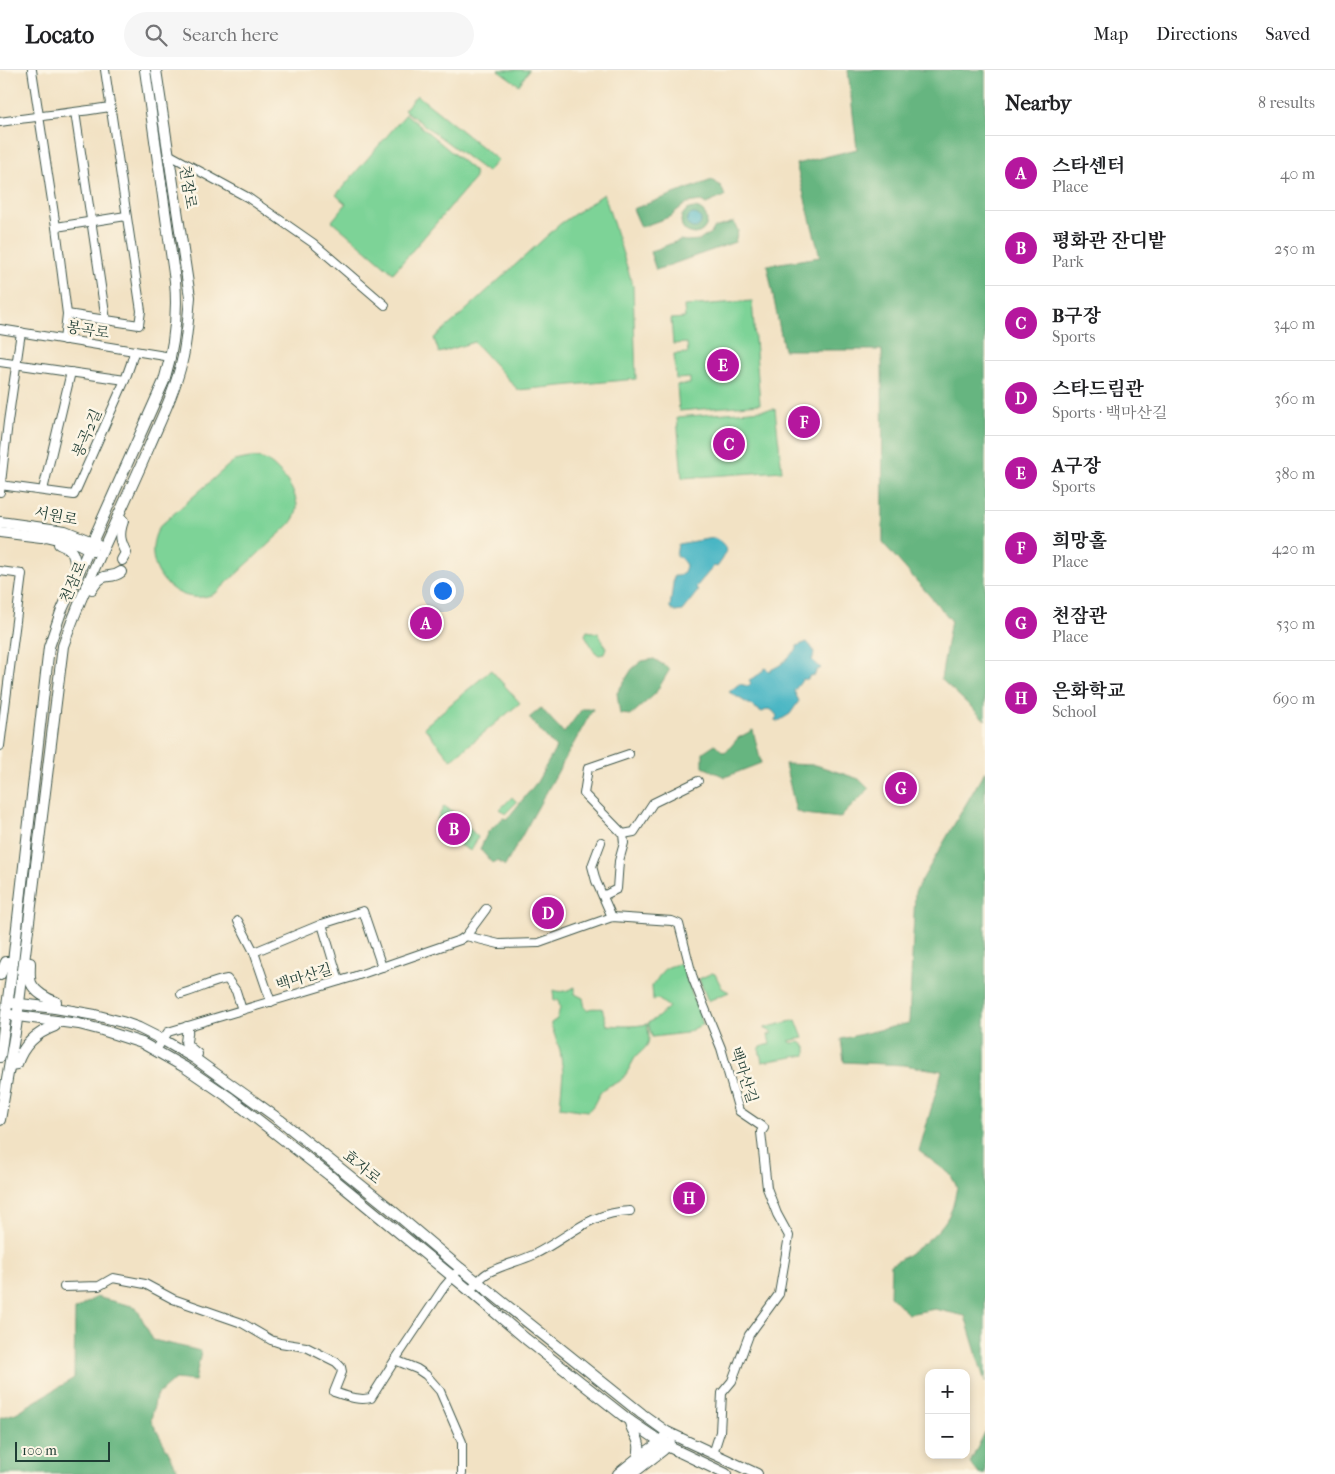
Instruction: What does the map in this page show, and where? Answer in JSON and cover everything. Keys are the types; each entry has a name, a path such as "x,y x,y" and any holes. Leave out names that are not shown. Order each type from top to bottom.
{"main road":[{"name":"천잠로","path":"0,1057 3,1003 13,962 49,647 61,612 164,381 171,357 176,328 175,281 145,70"},
{"name":"천잠로","path":"0,1120 10,1065 24,962 63,646 86,586 119,517 174,387 182,361 188,327 190,297 156,70"},
{"path":"119,517 123,521 120,541 126,553 122,560"},
{"name":"서원로","path":"0,522 65,531 103,551"},
{"name":"서원로","path":"0,532 46,536 90,545"},
{"path":"41,537 70,548 76,560 78,575"},
{"path":"86,586 92,589 97,581 105,575 116,575 121,572"},
{"path":"0,975 6,962 13,962"},
{"path":"24,962 30,962 31,982 36,990 49,1000 56,1002 55,1008"},
{"name":"효자로","path":"3,1003 55,1008 122,1022 139,1028 194,1058 280,1120 631,1406 668,1439"},
{"name":"효자로","path":"3,1014 56,1021 102,1030 142,1043 186,1068 236,1103 329,1175 526,1339 630,1421 668,1439"},
{"path":"10,1065 18,1064 23,1049 29,1042 45,1030 55,1026 56,1021"},
{"path":"187,1027 188,1032 185,1040 188,1047 197,1054 194,1058"},
{"path":"630,1421 630,1428 636,1435 640,1447 639,1457"},
{"path":"668,1439 713,1454 758,1474"},
{"path":"618,1474 639,1457 668,1439"},
{"path":"668,1439 715,1461 725,1460"},
{"path":"632,1474 668,1439"},
{"path":"668,1439 726,1474"}],"street":[{"path":"32,70 67,314 64,340"},
{"path":"67,314 139,325 141,311 105,70"},
{"path":"0,122 39,115 110,107"},
{"path":"75,112 106,320"},
{"path":"168,154 254,202 313,243 385,305"},
{"path":"56,227 126,216"},
{"name":"봉곡로","path":"0,329 171,357"},
{"name":"봉곡2길","path":"21,332 0,487 74,494 125,380 134,352"},
{"path":"0,362 125,380"},
{"name":"봉곡2길","path":"43,490 71,372"},
{"path":"0,571 22,574 4,685 0,746"},
{"path":"603,896 618,889 619,862 624,843 623,834 584,794 588,768 629,754"},
{"path":"623,834 634,832 653,803 698,781"},
{"path":"601,842 592,866 596,881 612,916"},
{"path":"466,936 486,909"},
{"path":"254,952 322,924 363,911 382,967"},
{"name":"백마산길","path":"156,1050 168,1032 339,981 460,940 466,936 499,944 539,943 612,916 672,921 679,924 693,978 720,1048 739,1111 764,1128 761,1132 767,1188 777,1214 789,1236 779,1294 750,1335 732,1381 722,1393 720,1432 713,1454"},
{"path":"238,922 254,952 272,1002"},
{"path":"322,924 339,981"},
{"path":"182,994 222,979 228,979 236,991 242,1010"},
{"path":"470,1291 486,1274 534,1255 586,1222 616,1211 630,1211"},
{"path":"64,1287 99,1286 113,1278 145,1284 173,1299 242,1322 271,1340 306,1347 336,1362 341,1367 342,1372 334,1392 364,1400 371,1398 395,1360 460,1268"},
{"path":"395,1360 417,1369 440,1391 462,1442 462,1474"}],"green space":[{"path":"498,70 529,70 519,85"},
{"path":"848,70 985,70 985,720 941,679 951,620 883,543 882,350 784,350 767,265 820,257 796,164 857,149"},
{"path":"417,95 498,160 487,172 404,110"},
{"path":"406,114 474,171 475,178 393,273 332,221 346,204 336,195"},
{"path":"712,180 721,186 725,196 706,204 701,201 687,203 672,216 641,227 633,209"},
{"path":"604,194 633,286 636,379 518,390 474,342 439,353 434,338 560,224"},
{"path":"694,208 703,212 707,221 703,230 694,234 685,230 681,221 685,212"},
{"path":"734,222 738,231 735,242 656,270 650,252 680,240 700,240 712,232 714,228"},
{"path":"752,301 760,404 679,411 677,385 690,384 690,378 676,379 674,354 688,353 687,343 673,344 671,319 685,318 684,306"},
{"path":"775,409 782,471 682,478 677,417"},
{"path":"250,458 265,460 282,474 294,495 296,515 289,525 216,593 201,597 187,596 174,590 164,581 157,569 153,555 154,541 160,526 230,464 234,461"},
{"path":"587,631 598,633 606,647 604,654 599,655 595,652 585,635"},
{"path":"654,659 670,669 655,694 631,715 620,714 617,693 632,669 642,661"},
{"path":"491,670 520,703 451,760 424,727"},
{"path":"541,708 564,733 582,709 593,709 505,866 498,861 492,863 480,849 488,832 503,818 507,819 537,782 556,748 529,718"},
{"path":"753,730 761,763 725,777 703,767 703,752 715,744 723,752 727,751 738,738"},
{"path":"785,764 816,765 859,779 869,789 840,818 804,814 796,811"},
{"path":"985,771 985,1382 965,1316 935,1309 908,1314 890,1296 891,1265 916,1249 940,1228 950,1213 954,1200 957,1187 950,1174 919,1151 942,1071 904,1065 844,1062 841,1039 909,1023 915,892"},
{"path":"512,797 517,802 505,814 500,809"},
{"path":"444,806 453,812 478,837 471,851 438,834 436,821"},
{"path":"681,963 703,1024 686,1033 652,1037 648,1023 669,1007 658,999 653,1000 652,986 663,970"},
{"path":"712,973 715,974 722,988 729,992 708,1001 699,979"},
{"path":"575,987 575,994 583,998 587,1010 602,1008 607,1025 632,1026 647,1024 649,1034 647,1045 635,1058 625,1076 620,1081 603,1090 592,1107 587,1111 560,1107 563,1072 560,1050 551,1025 557,1019 560,1008 558,999 554,1001 553,990 564,991"},
{"path":"796,1020 803,1038 789,1041 792,1043 800,1042 806,1047 806,1055 762,1062 759,1049 770,1044 768,1035 773,1033 764,1028"},
{"path":"96,1297 136,1307 153,1340 201,1351 195,1381 175,1379 156,1396 151,1420 180,1474 0,1474 0,1418 16,1413 74,1378 75,1310"},
{"path":"985,1432 985,1474 979,1474 970,1463"}],"water":[{"path":"694,214 699,216 701,221 699,226 694,228 689,226 687,221 689,216"},
{"path":"714,538 725,547 726,551 723,558 717,567 714,566 696,587 698,591 682,611 675,612 670,608 674,576 683,574 686,565 681,558 676,556 678,544"},
{"path":"807,642 813,650 812,660 821,668 816,671 815,675 809,676 808,680 803,679 794,691 799,701 790,714 777,722 775,721 777,716 773,711 769,709 762,712 729,692 739,684 748,686 751,683 749,680 760,674 765,668 769,671 779,666 797,650 797,646"}],"place":[{"name":"A구장","path":"723,365"},
{"name":"희망홀","path":"804,422"},
{"name":"B구장","path":"729,444"},
{"name":"스타센터","path":"426,623"},
{"name":"천잠관","path":"901,788"},
{"name":"평화관 잔디밭","path":"454,829"},
{"name":"스타드림관","path":"548,913"},
{"name":"은화학교","path":"689,1198"}]}
